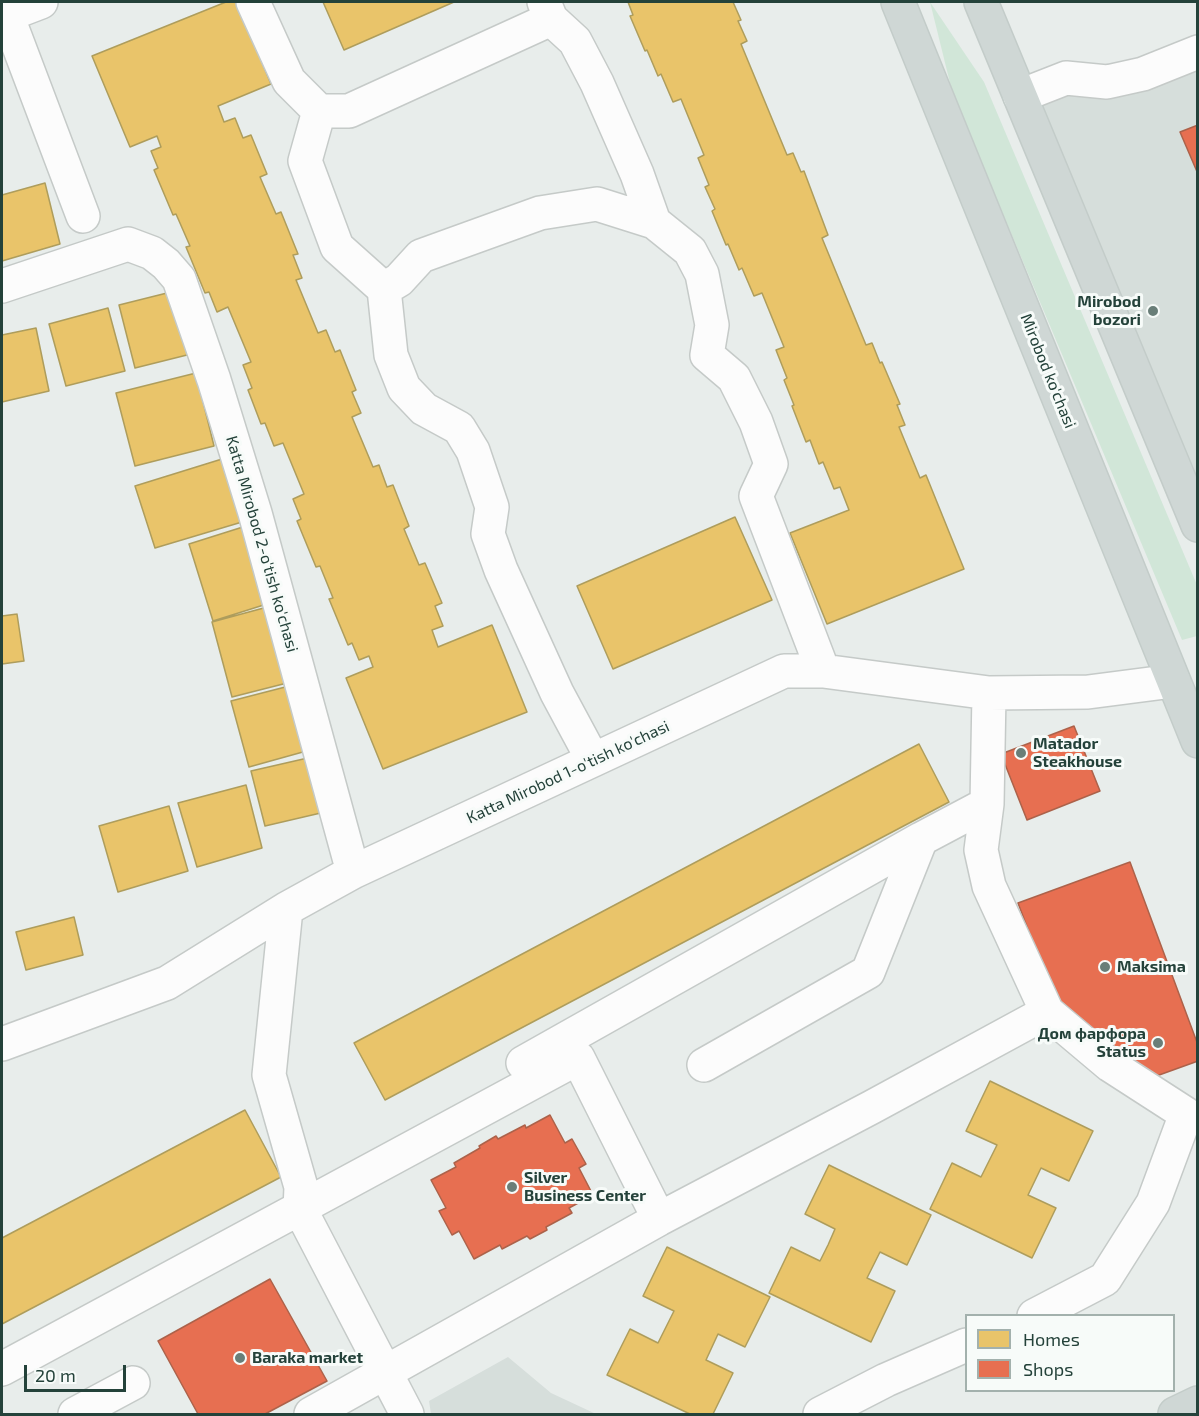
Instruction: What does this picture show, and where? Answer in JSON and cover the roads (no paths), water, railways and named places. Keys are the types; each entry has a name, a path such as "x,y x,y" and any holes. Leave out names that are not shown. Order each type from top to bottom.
{"main road":[{"name":"Mirobod ko'chasi","path":"898,2 1197,741"},
{"path":"981,2 1197,525"},
{"path":"1175,1414 1197,1403"}],"street":[{"path":"41,2 4,9 83,216"},
{"path":"253,2 289,81 319,111 349,111 547,10 575,41 597,83 638,174 654,222"},
{"path":"1020,96 1066,78 1107,82 1143,74 1197,52"},
{"path":"319,111 305,161 337,247 384,289 391,356 404,388 424,409 459,428 473,451 492,507 488,534 501,570 557,693 593,760"},
{"path":"384,289 399,280 421,256 540,213 597,204 654,222 690,251 702,274 712,325 707,355 734,378 756,422 771,464 756,496 823,671"},
{"name":"Katta Mirobod 2-o'tish ko'chasi","path":"2,286 128,244 152,254 165,264 178,279 214,380 255,513 352,872"},
{"name":"Katta Mirobod 1-o'tish ko'chasi","path":"2,1044 167,983 286,909 352,872 784,671 823,671 989,693 1088,692 1173,681"},
{"path":"989,693 987,804 981,850 988,886 1047,1012 1110,1065 1186,1114 1153,1203 1105,1279 1038,1314"},
{"path":"2,1369 921,839 987,804"},
{"path":"704,1065 868,972 921,839"},
{"path":"286,909 269,1075 300,1198 407,1414"},
{"path":"311,1414 658,1219 1047,1012"},
{"path":"300,1198 578,1058 658,1219"},
{"path":"820,1414 886,1380 965,1345"},
{"path":"75,1414 133,1383"}],"place":[{"name":"Mirobod bozori","path":"1153,311"},
{"name":"Matador Steakhouse","path":"1021,753"},
{"name":"Maksima","path":"1105,967"},
{"name":"Дом фарфора Status","path":"1158,1043"},
{"name":"Silver Business Center","path":"512,1187"},
{"name":"Baraka market","path":"240,1358"}]}
